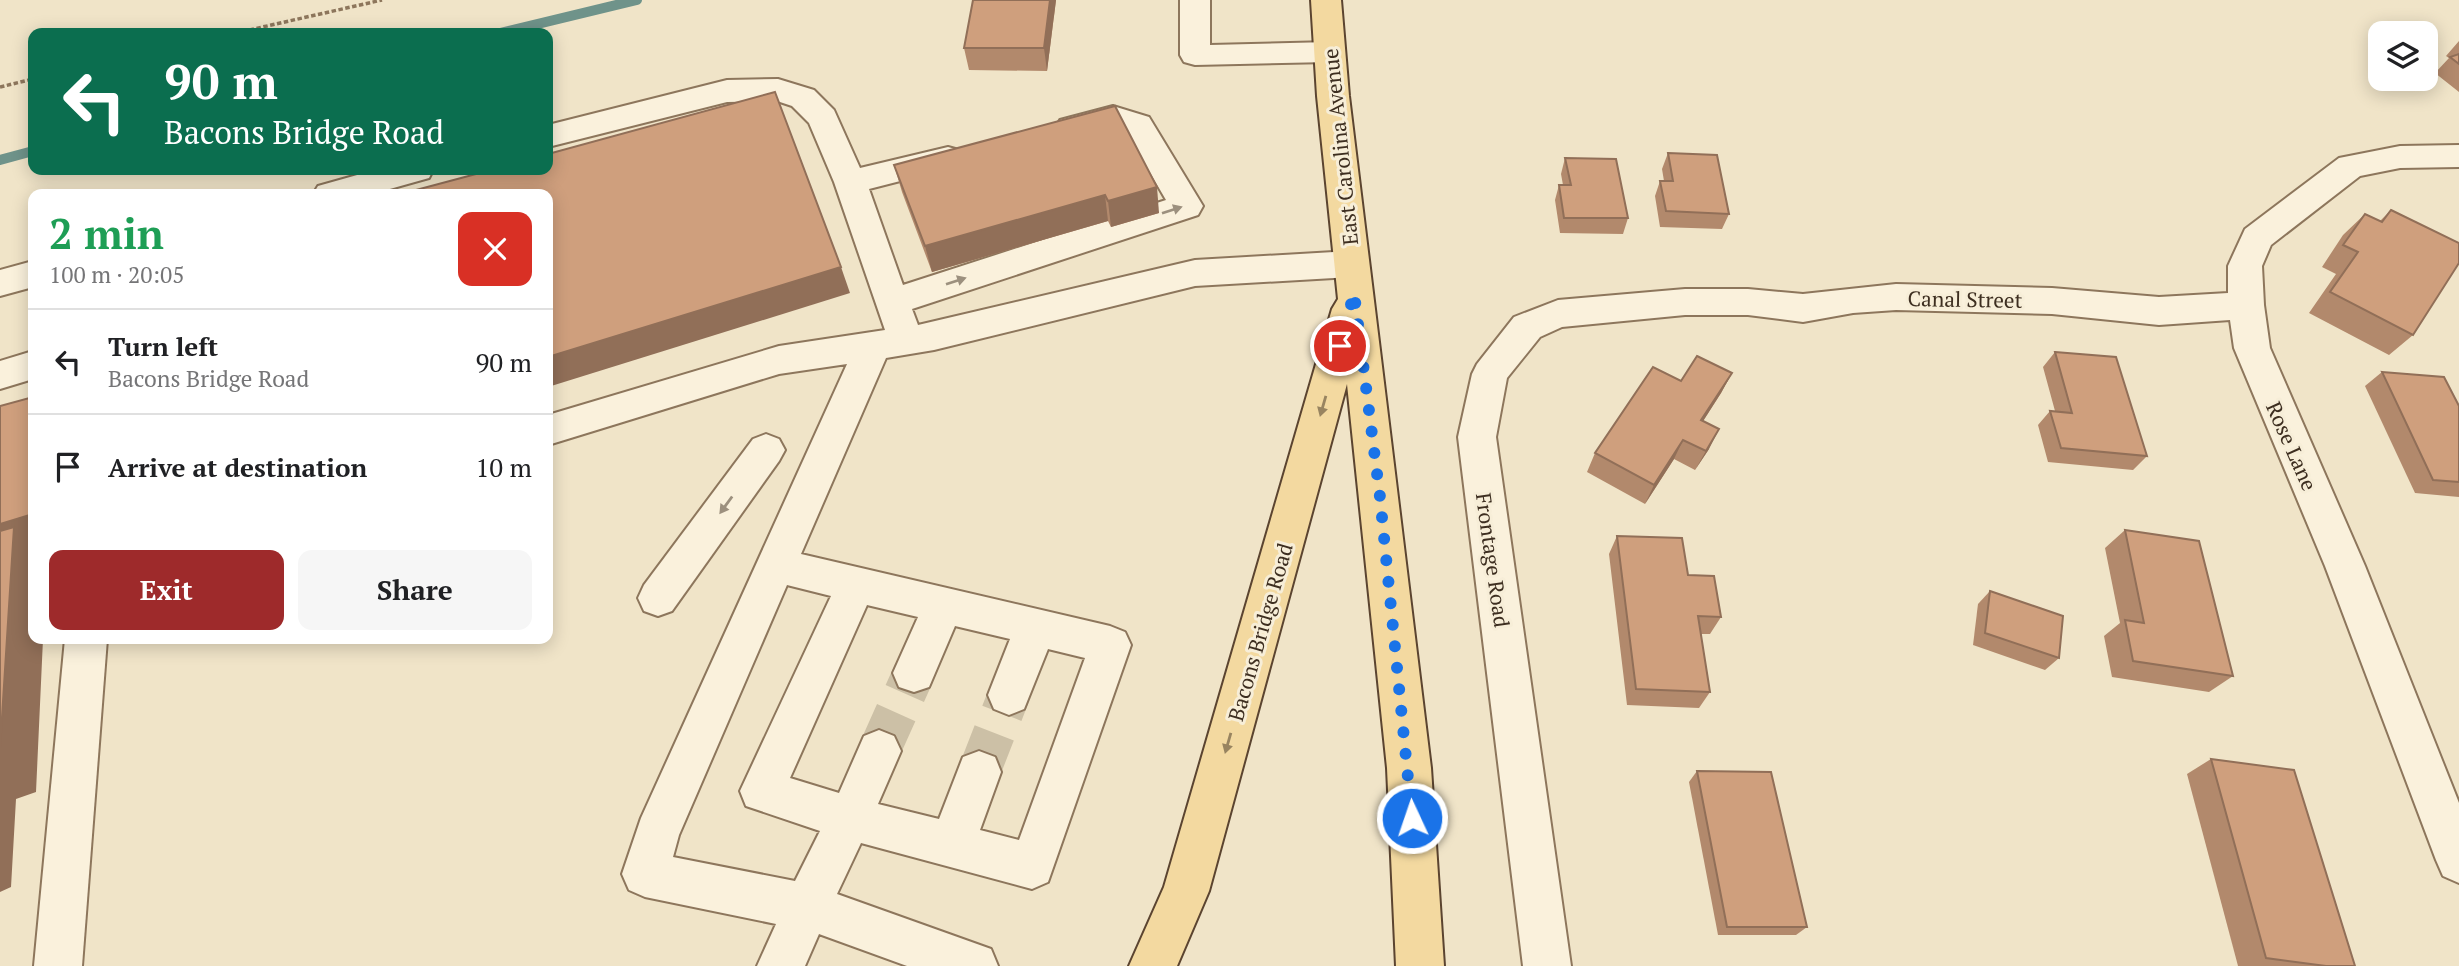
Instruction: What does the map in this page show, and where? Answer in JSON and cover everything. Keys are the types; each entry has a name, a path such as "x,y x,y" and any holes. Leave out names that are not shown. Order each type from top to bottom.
{"main road":[{"name":"East Carolina Avenue","path":"1326,0 1353,279 1409,768 1420,966"},
{"name":"Bacons Bridge Road","path":"1153,966 1186,891 1353,279"}],"street":[{"path":"1195,0 1195,55 1330,52"},
{"path":"553,135 727,91 778,90 803,98 823,118 850,182 891,302 890,343 775,565 657,834 645,874 807,907 954,963"},
{"path":"891,302 1186,206 1138,125 1113,117 1048,133"},
{"path":"850,182 982,149"},
{"name":"Rose Lane","path":"2459,156 2400,157 2351,166 2257,238 2245,267 2246,305 2252,348 2345,566 2459,860"},
{"path":"348,189 399,175"},
{"path":"553,428 779,360 890,343 1195,273 1353,279"},
{"path":"0,283 28,275"},
{"name":"Canal Street","path":"1685,302 1748,302 1803,308 1896,297 2052,300 2159,311 2246,305"},
{"name":"Frontage Road","path":"1547,966 1477,437 1483,400 1490,374 1527,327 1558,314 1685,302"},
{"path":"0,374 28,366"},
{"path":"658,598 766,450"},
{"path":"775,565 1110,645 1032,866 850,818 762,791 856,585"},
{"path":"914,673 943,607"},
{"path":"1009,695 1035,627"},
{"path":"58,966 85,644"},
{"path":"781,966 879,751"},
{"path":"952,845 979,772"}],"path":[{"path":"258,28 382,0"},
{"path":"0,87 28,80"}],"building":[{"path":"973,0 1050,0 1044,48 964,48"},
{"path":"2459,54 2459,64 2450,57"},
{"path":"775,92 841,267 553,355 553,189 420,189 472,175 553,175 553,153"},
{"path":"1115,106 1157,187 1108,201 1105,195 925,246 894,165"},
{"path":"1668,153 1717,155 1729,214 1666,211 1660,181 1673,181"},
{"path":"1565,158 1616,159 1628,218 1564,218 1559,185 1571,185"},
{"path":"2391,210 2459,243 2459,263 2413,335 2330,292 2358,252 2343,245 2365,214 2382,222"},
{"path":"2055,352 2116,357 2147,456 2061,448 2050,411 2072,413"},
{"path":"1697,356 1732,373 1701,420 1719,429 1706,451 1683,440 1654,485 1595,453 1653,367 1681,381"},
{"path":"2382,372 2444,377 2459,406 2459,482 2433,480"},
{"path":"28,398 28,516 0,524 0,406"},
{"path":"14,527 0,749 0,531"},
{"path":"2125,530 2199,541 2233,676 2133,661 2125,620 2144,623"},
{"path":"1617,536 1682,538 1688,575 1714,576 1721,617 1698,616 1710,692 1636,689"},
{"path":"1990,591 2063,616 2059,658 1985,633"},
{"path":"2211,759 2294,770 2355,966 2326,966 2266,958"},
{"path":"1697,771 1771,772 1807,927 1727,927"}],"waterway":[{"path":"521,28 637,0"},
{"path":"0,160 28,152"}],"tunnel":[{"path":"879,751 914,673"},
{"path":"979,772 1009,695"}],"route":[{"path":"1340,346 1354,293 1380,497 1412,818"}]}
